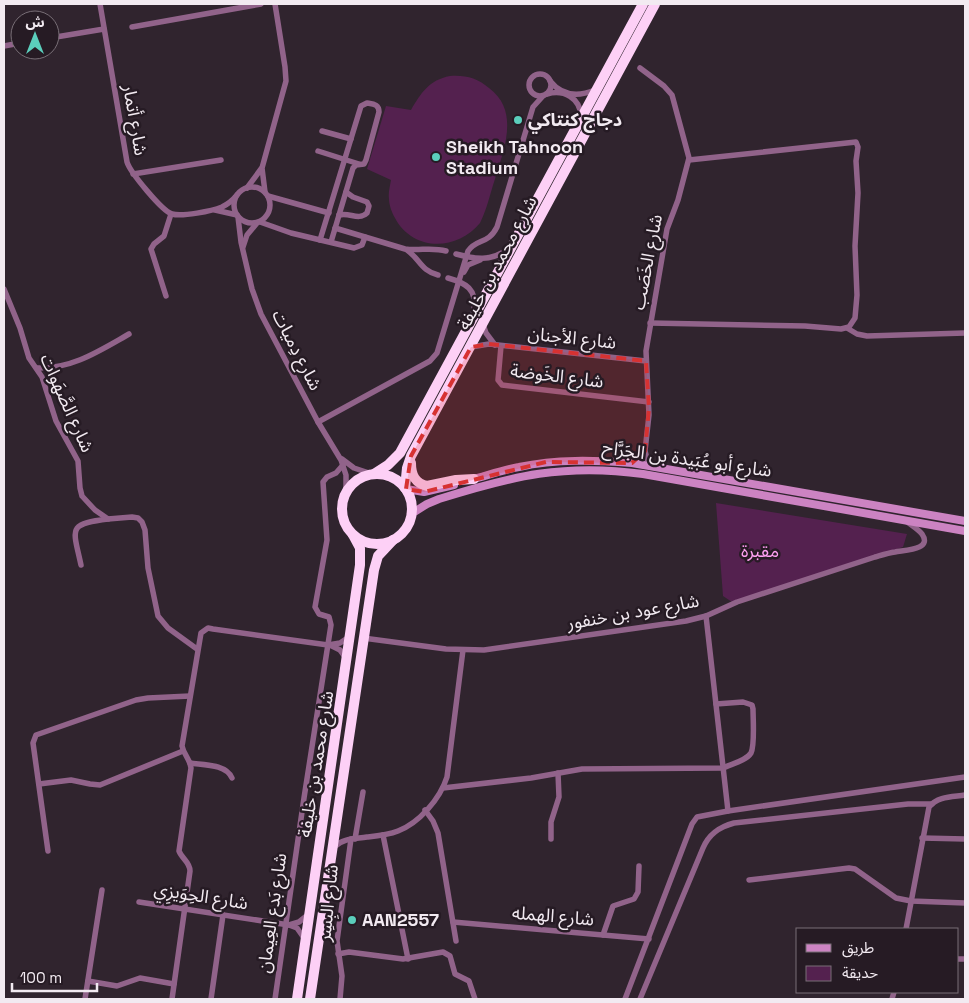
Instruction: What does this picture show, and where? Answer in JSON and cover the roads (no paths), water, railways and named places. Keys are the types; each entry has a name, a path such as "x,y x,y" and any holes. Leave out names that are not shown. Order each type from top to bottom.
{"highway":[{"name":"شارع محمد بن خليفة","path":"373,474 388,466 400,453 643,4"},
{"name":"شارع محمد بن خليفة","path":"406,489 406,474 411,456 655,4"},
{"path":"411,456 412,475 422,485 432,486 456,480 474,479"},
{"path":"373,474 392,477 406,489 412,506 411,514 405,529 393,540 372,544 362,541 353,535 345,525 342,514 342,502 346,491 353,482 373,474"},
{"name":"شارع محمد بن خليفة","path":"297,999 352,634 361,557 360,548 353,535"},
{"name":"شارع محمد بن خليفة","path":"310,999 375,563 382,550 393,540"}],"main road":[{"name":"شارع أبو عُبَيدة بن الجَرَّاح","path":"406,489 424,492 506,470 546,462 588,460 653,466 965,521"},
{"name":"شارع أبو عُبَيدة بن الجَرَّاح","path":"411,514 439,499 514,478 550,471 587,469 643,474 965,531"}],"street":[{"name":"شارع أتمار","path":"100,4 127,162 133,174 162,207 171,214"},
{"path":"132,27 261,4"},
{"path":"166,296 151,249 164,236 171,214 213,209 227,204 247,188 262,168 286,81 275,4"},
{"path":"60,36 104,29"},
{"name":"شارع الخَصَب","path":"640,68 664,86 672,95 689,160 678,200 667,229 650,323 646,361 649,422 645,451"},
{"path":"318,422 434,357 439,349 466,257 471,247 488,239 497,227 533,107 528,82 534,75 543,74 558,89 566,93 578,104 581,116"},
{"path":"533,107 550,88 550,80"},
{"path":"531,92 537,96 555,92 580,95 595,90"},
{"path":"320,240 362,106 367,103 377,106 380,112 366,160 353,168 331,242"},
{"path":"322,131 351,140"},
{"path":"650,323 805,326 841,329 847,328 854,321 858,193 856,161 858,147 856,142 689,160"},
{"path":"318,151 361,164"},
{"path":"133,174 221,160"},
{"path":"243,252 247,235 270,211 270,201 266,194 262,168"},
{"path":"247,188 253,187 266,194 329,213"},
{"path":"339,215 345,214 359,217 368,213 369,206 367,202 353,198 346,192"},
{"path":"238,195 234,205 238,216"},
{"path":"213,209 238,216 248,223 259,222 274,228 357,248 364,243 364,237"},
{"name":"شارع دِميات","path":"238,216 243,252 252,289 261,314 318,422 343,464 346,475 346,491"},
{"path":"335,228 405,249 436,248 446,251"},
{"path":"474,315 475,301 464,280 465,270 468,265 500,254 512,246"},
{"path":"405,249 429,272 438,276"},
{"path":"421,265 421,256 426,249"},
{"path":"456,254 472,259 484,259"},
{"path":"448,278 467,285"},
{"name":"شارع الصَّهَوات","path":"4,289 20,328 29,358 42,377 56,421 78,461 82,496 94,510 108,519"},
{"path":"483,324 486,334 498,345"},
{"path":"847,328 863,336 965,333"},
{"path":"37,368 52,368 70,364 129,334"},
{"name":"شارع الأجنان","path":"471,347 483,344 498,345 646,361"},
{"name":"شارع الخَوضة","path":"498,345 498,376 499,383 502,385 649,402"},
{"path":"632,463 645,451"},
{"path":"645,451 647,459 653,466"},
{"name":"شارع دِميات","path":"339,456 354,468 373,474"},
{"name":"شارع بَدع العِيمان","path":"275,999 288,925 304,798 331,625 330,619 319,614 315,607 327,540 323,484 325,478 336,473 343,464"},
{"path":"81,565 75,535 77,528 84,522 132,516 138,518 145,530 148,568 158,616 168,628 197,649"},
{"name":"شارع عود بن خنفور","path":"363,638 463,650 484,650 564,640 706,616 737,602 875,557 893,552 918,549 922,546 923,537 921,533 904,520"},
{"path":"706,616 728,811"},
{"path":"172,999 190,871 188,862 181,854 179,847 190,763 183,752 183,741 201,633 208,628 328,645 340,650 348,661"},
{"path":"328,645 343,641 352,634"},
{"path":"331,851 336,845 353,839 383,835 408,826 425,810 443,788 448,770 463,650"},
{"path":"48,850 34,739 40,733 142,698 190,696"},
{"path":"443,788 524,779 582,769 723,768 744,759 751,753 754,709 752,705 743,702 716,704"},
{"path":"39,784 71,780 100,785 183,752"},
{"path":"190,763 224,769 230,772 232,778"},
{"path":"551,839 552,816 559,797 558,773"},
{"path":"625,999 694,820 701,815 965,777"},
{"name":"شارع البِسِر","path":"340,999 342,976 337,941 353,839 359,822 363,792"},
{"path":"906,928 927,812 932,804 940,798 965,795"},
{"path":"640,999 703,848 709,837 718,830 734,823 908,804 932,804"},
{"path":"425,810 433,821 438,833 456,941"},
{"path":"335,826 339,836 353,839"},
{"path":"383,835 408,959"},
{"path":"922,838 965,839"},
{"path":"603,935 613,906 634,899 638,892 639,866"},
{"path":"749,880 848,868 855,869 891,895 911,901 965,903"},
{"path":"85,999 102,890"},
{"name":"شارع الحِوَيزِي","path":"139,902 288,925"},
{"path":"288,925 303,920 310,913"},
{"path":"211,999 224,915"},
{"name":"شارع الهمله","path":"454,922 649,939"},
{"path":"288,925 300,931 306,942"},
{"path":"338,954 349,952 408,959 439,952 447,954 455,974 466,978 471,985 475,999"},
{"path":"88,981 117,986 140,978 174,984"}],"place":[{"name":"دجاج كنتاكي","path":"518,120"},
{"name":"Sheikh Tahnoon Stadium","path":"436,157"},
{"name":"AAN2557","path":"352,920"}],"park label":[{"name":"مقبرة","path":"760,551"}]}
